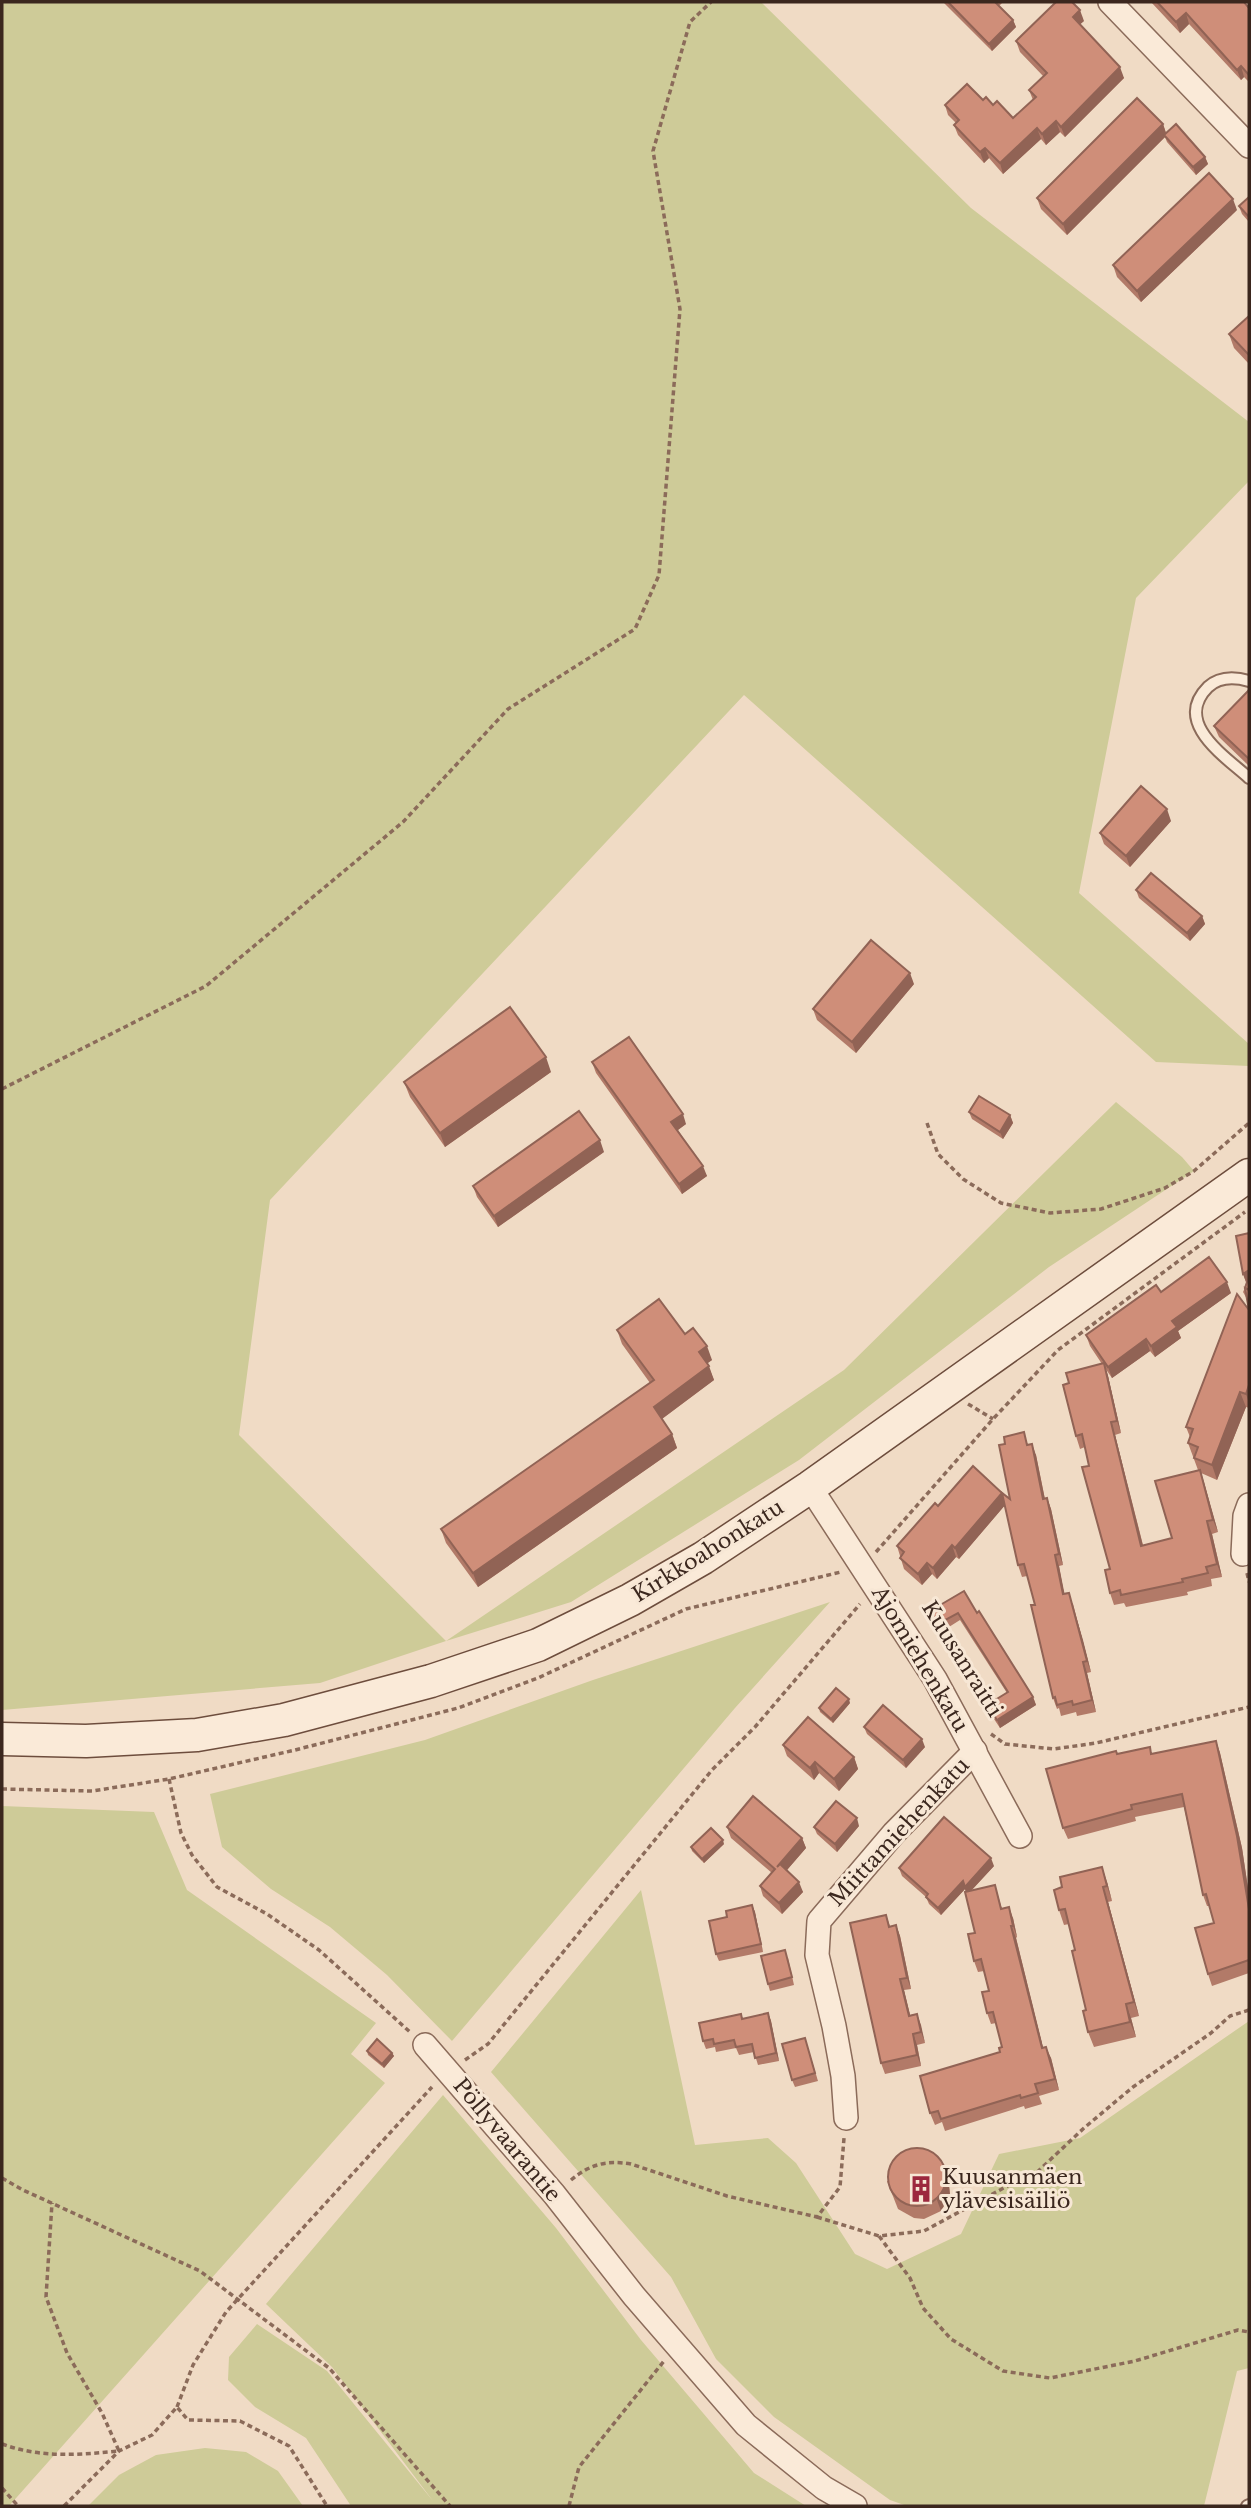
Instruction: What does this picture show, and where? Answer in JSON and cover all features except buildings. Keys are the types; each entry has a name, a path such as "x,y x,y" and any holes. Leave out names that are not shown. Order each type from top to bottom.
{"street":[{"path":"1110,2 1249,146"},
{"name":"Kirkkoahonkatu","path":"2,1740 86,1741 197,1735 284,1720 346,1706 431,1681 538,1645 630,1600 703,1558 810,1487 1249,1175"},
{"name":"Ajomiehenkatu","path":"810,1487 935,1679 1020,1836"},
{"path":"1243,1554 1245,1516 1249,1506"},
{"name":"Miittamiehenkatu","path":"846,2118 843,2076 817,1955 819,1921 894,1833 975,1751"},
{"name":"Pöllyvaarantie","path":"425,2045 554,2194 634,2296 746,2425 824,2488 855,2506"}],"lane":[{"path":"1249,681 1237,678 1222,679 1208,688 1196,715 1198,727 1210,745 1249,778"}],"path":[{"path":"2,1089 206,986 403,822 508,709 635,629 659,575 680,309 653,151 690,22 711,2"},
{"path":"927,1123 938,1154 963,1179 1001,1203 1050,1213 1101,1209 1165,1188 1194,1171 1249,1123"},
{"path":"64,2506 119,2451 152,2435 177,2407 193,2365 226,2312 414,2106 449,2071 488,2043 712,1770 755,1727 860,1604 880,1592"},
{"name":"Kuusanraitti","path":"984,1723 991,1735 1005,1745 1054,1749 1096,1743 1249,1707"},
{"path":"169,1779 181,1833 192,1856 217,1887 267,1913 319,1951 425,2045"},
{"path":"554,2194 580,2171 599,2163 618,2162 727,2196 817,2217 879,2236 924,2231 1011,2184 1033,2176 1133,2087 1211,2033 1230,2016 1249,2010"},
{"path":"817,2217 840,2187 846,2118"},
{"path":"2,2178 200,2270 329,2368 450,2506"},
{"path":"52,2203 46,2297 67,2353 102,2413 119,2451"},
{"path":"879,2236 910,2278 923,2308 951,2339 1003,2371 1050,2378 1135,2361 1238,2330 1249,2332"},
{"path":"569,2506 579,2467 677,2344"},
{"path":"177,2407 188,2420 240,2421 289,2446 327,2506"},
{"path":"2,2444 23,2451 69,2455 119,2451"},
{"path":"2,2488 18,2506"}],"shaded area":[{"path":"2,2 761,2 971,208 1249,422 1249,481 1136,598 1079,893 1249,1044 1249,1066 1156,1062 744,695 270,1200 239,1435 446,1641 320,1683 2,1710"},
{"path":"1116,1102 1182,1157 1194,1171 1049,1267 799,1460 571,1602 446,1641 844,1370"},
{"path":"830,1602 735,1708 452,2041 387,1975 330,1927 271,1889 222,1847 210,1794 425,1740 593,1680"},
{"path":"2,1806 154,1812 187,1890 376,2023 351,2054 385,2083 9,2506 2,2506"},
{"path":"641,1890 695,2145 768,2138 796,2163 855,2254 887,2269 961,2234 999,2154 1080,2138 1249,2021 1249,2368 1237,2371 1204,2506 907,2506 890,2500 774,2417 716,2359 671,2277 491,2072"},
{"path":"443,2095 556,2228 641,2340 754,2473 806,2506 351,2506 306,2438 255,2407 228,2380 229,2357 257,2324 327,2371 433,2501 332,2367 266,2304"},
{"path":"205,2448 246,2452 278,2471 303,2506 88,2506 119,2475 156,2455"}],"place":[{"name":"Kuusanmäen ylävesisäiliö","path":"921,2189"}]}
